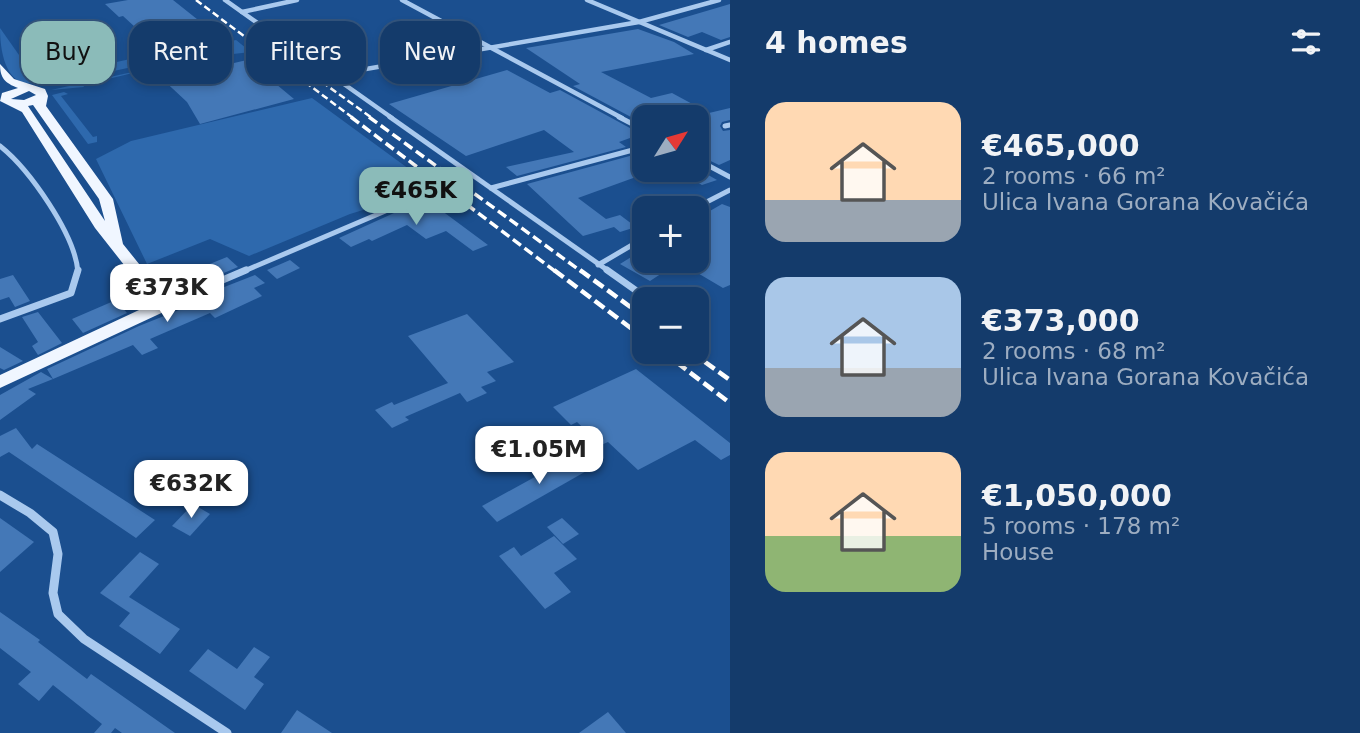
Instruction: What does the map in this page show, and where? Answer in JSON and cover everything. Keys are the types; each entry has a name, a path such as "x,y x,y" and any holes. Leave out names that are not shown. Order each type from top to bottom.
{"main road":[{"path":"0,67 10,81 41,91 40,106 106,199 117,244"},
{"path":"7,100 10,81"},
{"path":"7,100 28,88"},
{"path":"7,100 40,98"},
{"path":"0,382 164,305 100,225 26,110 7,100"}],"street":[{"path":"225,0 255,21"},
{"path":"242,12 297,0"},
{"path":"402,0 632,123"},
{"path":"587,0 730,60"},
{"path":"366,69 639,22 715,0"},
{"path":"706,50 730,42"},
{"path":"344,84 632,288"},
{"path":"0,146 11,155 55,217 78,265 78,283 71,293 0,319"},
{"path":"491,188 632,150"},
{"path":"709,166 730,177"},
{"path":"709,201 730,190"},
{"path":"164,305 390,209 429,196"},
{"path":"598,265 632,245"},
{"path":"0,495 30,513 54,532 58,554 53,593 58,614 84,639 227,733"}],"shaded area":[{"path":"0,28 21,58 21,82 7,67 1,48"},
{"path":"236,40 246,48 246,53 232,54 232,41"},
{"path":"129,59 129,68 115,71 115,62"},
{"path":"87,84 83,85 84,87 51,90"},
{"path":"64,92 68,94 61,96 93,137 97,136 97,142 88,144 52,95"},
{"path":"312,98 435,188 350,214 249,256 210,239 147,264 96,159 131,141"}],"building":[{"path":"128,0 173,0 199,21 129,22 123,16 119,17 105,4"},
{"path":"730,4 730,37 721,40 702,32 688,37 659,25"},
{"path":"638,29 674,42 694,54 601,72 651,98 672,93 694,105 632,105 632,118 573,86 580,84 526,48"},
{"path":"246,60 246,84 276,84 294,99 200,124 187,102 168,84 232,84 232,62"},
{"path":"507,70 550,93 560,90 632,129 632,137 619,142 626,147 517,176 506,167 574,152 544,130 466,156 389,104 458,84 480,84 480,78"},
{"path":"730,108 730,120 722,122 720,126 723,131 730,130 730,160 719,165 709,160 709,113"},
{"path":"632,155 632,178 578,198 606,219 620,215 632,224 632,228 620,232 614,227 583,236 527,184"},
{"path":"709,175 717,180 702,185 697,182 709,182"},
{"path":"430,202 488,245 473,251 446,231 426,239 407,225 351,247 339,238 394,213"},
{"path":"722,204 730,207 730,285 723,288 698,273 709,273 709,212"},
{"path":"632,256 632,271 620,264"},
{"path":"227,257 238,267 181,291 170,280"},
{"path":"290,260 300,268 277,279 267,270"},
{"path":"636,273 662,273 650,281"},
{"path":"13,275 30,301 15,307 9,297 0,300 0,279"},
{"path":"255,275 265,283 254,288 262,296 215,318 210,313 150,339 158,348 142,355 133,345 53,379 47,369 139,326 194,304 191,300"},
{"path":"116,300 127,313 83,333 72,319"},
{"path":"38,312 62,343 38,355 32,346 38,342 22,317"},
{"path":"467,314 514,362 487,372 496,381 481,387 487,393 467,402 460,393 405,417 409,420 392,428 375,410 448,383 408,336"},
{"path":"0,347 23,361 4,370 0,368"},
{"path":"636,369 730,443 730,455 721,460 695,440 638,470 608,442 601,445 577,422 571,425 553,407"},
{"path":"41,372 53,379 28,389 36,394 0,420 0,395"},
{"path":"16,428 32,449 37,444 155,520 136,538 9,452 0,457 0,436"},
{"path":"582,451 597,465 497,522 482,506"},
{"path":"193,504 210,514 190,536 172,526"},
{"path":"0,518 34,542 0,572"},
{"path":"562,518 579,534 563,544 547,527"},
{"path":"554,536 577,559 554,573 571,592 545,609 499,556 514,547 521,556"},
{"path":"140,552 159,564 129,597 180,629 160,654 119,626 130,613 100,593"},
{"path":"0,612 40,640 38,642 87,679 91,674 175,733 122,733 115,728 111,733 94,733 102,724 53,685 39,701 18,684 31,672 0,648"},
{"path":"254,647 270,657 254,677 264,684 245,710 189,671 208,649 237,669"},
{"path":"297,710 332,733 281,733"},
{"path":"608,712 626,733 579,733"}],"railway":[{"path":"196,0 353,118"},
{"path":"325,84 372,118"},
{"path":"351,117 556,272"},
{"path":"369,117 582,272"},
{"path":"554,270 632,329"},
{"path":"580,270 632,308"},
{"path":"679,364 730,403"},
{"path":"708,364 730,380"}]}
